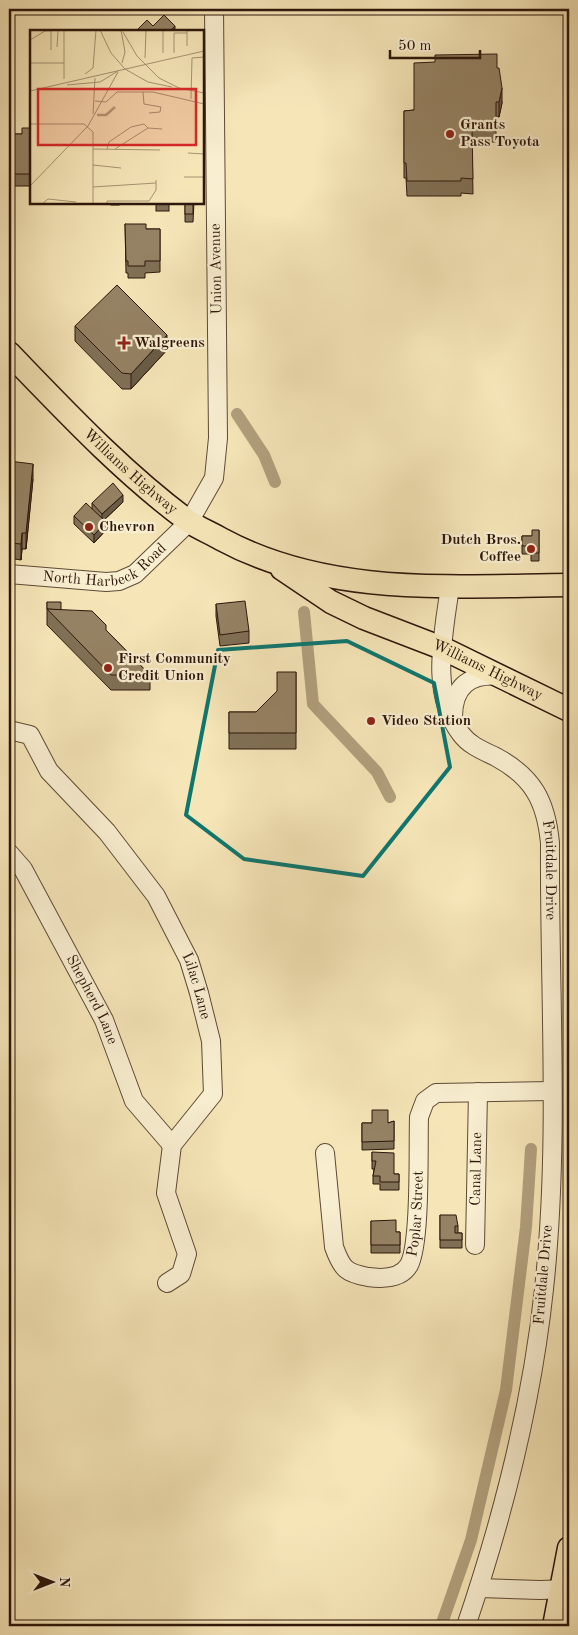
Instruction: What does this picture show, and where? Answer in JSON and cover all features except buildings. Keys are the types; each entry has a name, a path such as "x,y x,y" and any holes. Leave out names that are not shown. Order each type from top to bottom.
{"main road":[{"name":"Williams Highway","path":"9,353 109,455 190,522 242,550 273,563 360,582 406,586 569,585"},
{"name":"Williams Highway","path":"273,563 331,602 364,618 442,648 569,710"},
{"path":"554,1626 565,1589 569,1548"}],"street":[{"name":"Union Avenue","path":"190,522 214,478 218,438 214,9"},
{"name":"North Harbeck Road","path":"9,574 119,581 135,574 190,522"},
{"name":"Fruitdale Drive","path":"450,586 442,648 444,694 453,718 463,736 476,748 518,771 530,783 542,803 548,823 550,842 551,1194 544,1288 530,1384 514,1458 479,1588 466,1626"},
{"path":"453,718 457,694 469,680 487,674 501,676"},
{"name":"Lilac Lane","path":"9,730 30,735 49,771 107,832 156,896 189,960 211,1041 213,1094 172,1145"},
{"name":"Shepherd Lane","path":"9,853 23,869 104,1020 134,1101 172,1145"},
{"name":"Poplar Street","path":"325,1152 334,1247 339,1262 348,1272 370,1277 392,1278 403,1273 410,1264 413,1252 416,1225 420,1108 424,1101 436,1093 551,1091"},
{"name":"Canal Lane","path":"475,1245 478,1092"},
{"path":"167,1283 181,1274 187,1254 166,1193 172,1145"},
{"path":"479,1588 565,1589"}],"highlighted area":[{"path":"347,641 434,683 450,767 363,876 244,859 186,815 218,650"}],"waterway":[{"path":"237,414 264,455 275,482"},
{"path":"304,612 313,704 377,772 390,797"},
{"path":"441,1626 471,1540 506,1390 526,1227 531,1149"}],"place":[{"name":"Grants Pass Toyota","path":"450,134"},
{"name":"Walgreens","path":"124,343"},
{"name":"Chevron","path":"89,527"},
{"name":"Dutch Bros. Coffee","path":"531,549"},
{"name":"First Community Credit Union","path":"108,668"},
{"name":"Video Station","path":"371,721"}]}
